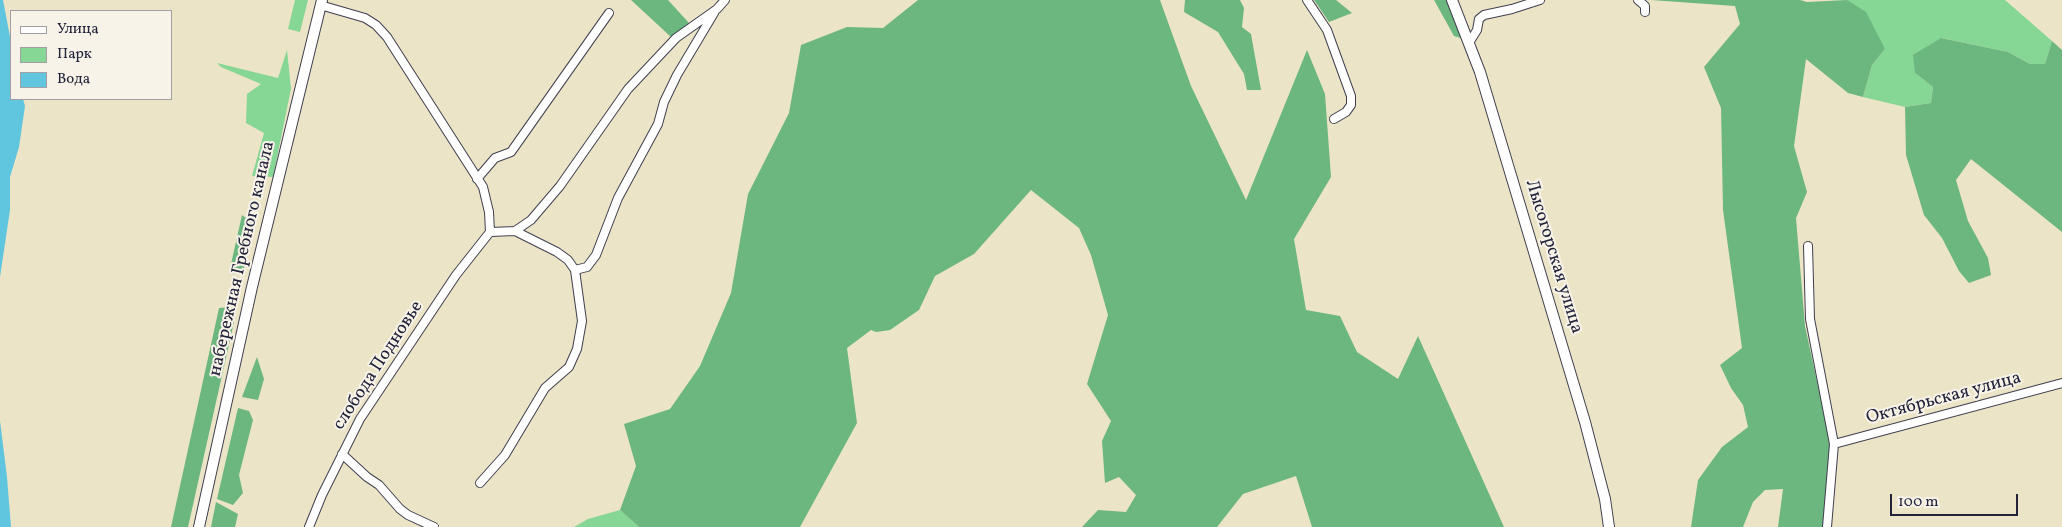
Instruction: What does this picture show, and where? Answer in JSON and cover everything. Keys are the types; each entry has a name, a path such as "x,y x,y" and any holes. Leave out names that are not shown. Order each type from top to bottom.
{"street":[{"path":"575,270 587,266 596,255 618,198 658,124 664,102 677,76 717,9 725,0"},
{"path":"1307,0 1327,30 1351,96 1351,105 1346,112 1334,119"},
{"name":"Лысогорская улица","path":"1452,0 1480,72 1585,422 1605,499 1609,527"},
{"path":"1469,43 1477,30 1479,19 1484,15 1540,0"},
{"path":"1638,0 1645,6 1645,12"},
{"path":"321,3 365,18 387,37 483,187 489,212 490,232 515,231 557,252 568,260 575,270 582,321 577,350 570,367 546,388 504,455 480,483"},
{"name":"набережная Гребного канала","path":"199,527 252,287 321,3"},
{"path":"515,231 531,220 560,186 628,89 657,57 676,38 717,9"},
{"path":"478,179 495,158 512,152 609,12"},
{"name":"слобода Подновье","path":"309,527 322,495 360,419 456,275 490,232"},
{"path":"1808,246 1810,320 1834,444 1827,527"},
{"name":"Октябрьская улица","path":"1834,444 2062,383"},
{"path":"342,454 367,477 379,485 400,509 408,515 434,527"}],"green space":[{"path":"295,0 308,0 300,32 288,29"},
{"path":"631,0 668,0 689,23 671,37"},
{"path":"918,0 1160,0 1191,86 1246,200 1307,50 1325,94 1331,177 1294,239 1306,310 1340,316 1357,352 1398,379 1418,336 1504,527 1312,527 1296,476 1243,494 1217,527 1082,527 1098,510 1126,512 1136,495 1119,477 1105,483 1102,441 1111,421 1087,384 1108,315 1091,255 1079,228 1031,190 974,254 935,276 919,310 890,330 876,332 871,330 847,348 857,423 800,527 639,527 620,510 636,466 624,424 670,409 700,366 731,293 748,194 789,113 801,45 847,27 883,28"},
{"path":"1185,0 1240,0 1244,8 1242,27 1251,34 1261,90 1247,90 1244,74 1218,32 1184,12"},
{"path":"1314,0 1336,0 1352,13 1329,22"},
{"path":"1434,0 1448,0 1464,39 1454,36"},
{"path":"1651,0 1800,0 1807,2 1847,0 1866,12 1885,49 1872,65 1863,97 1848,93 1806,59 1794,146 1807,192 1796,218 1805,326 1831,446 1823,527 1778,527 1783,489 1765,490 1753,502 1743,527 1691,527 1698,480 1722,447 1748,427 1743,405 1731,388 1720,365 1742,348 1723,210 1721,108 1704,67 1740,24 1735,6"},
{"path":"1847,0 2005,0 2052,41 2045,64 2030,64 2008,52 1941,38 1915,73 1933,87 1931,103 1905,107 1863,97 1872,65 1885,49"},
{"path":"1941,38 2008,52 2030,64 2045,64 2052,41 2062,50 2062,232 1971,159 1956,180 1968,221 1988,258 1991,275 1969,283 1959,271 1942,238 1924,215 1906,155 1905,107 1931,103 1933,87 1915,73 1913,55"},
{"path":"287,50 291,89 273,177 252,176 264,133 246,123 247,94 261,84 221,67 217,63 278,78"},
{"path":"242,215 253,223 243,274 229,273"},
{"path":"232,307 234,322 188,527 171,527 219,308"},
{"path":"257,357 264,379 258,400 242,397"},
{"path":"238,408 249,411 253,420 239,475 243,493 233,505 217,499"},
{"path":"216,502 238,514 235,527 211,527"},
{"path":"620,510 639,527 574,527 588,519"}],"water":[{"path":"0,0 3,0 10,37 10,100 23,100 25,106 19,147 10,177 10,210 0,277"},
{"path":"0,421 7,477 11,527 0,527"}]}
